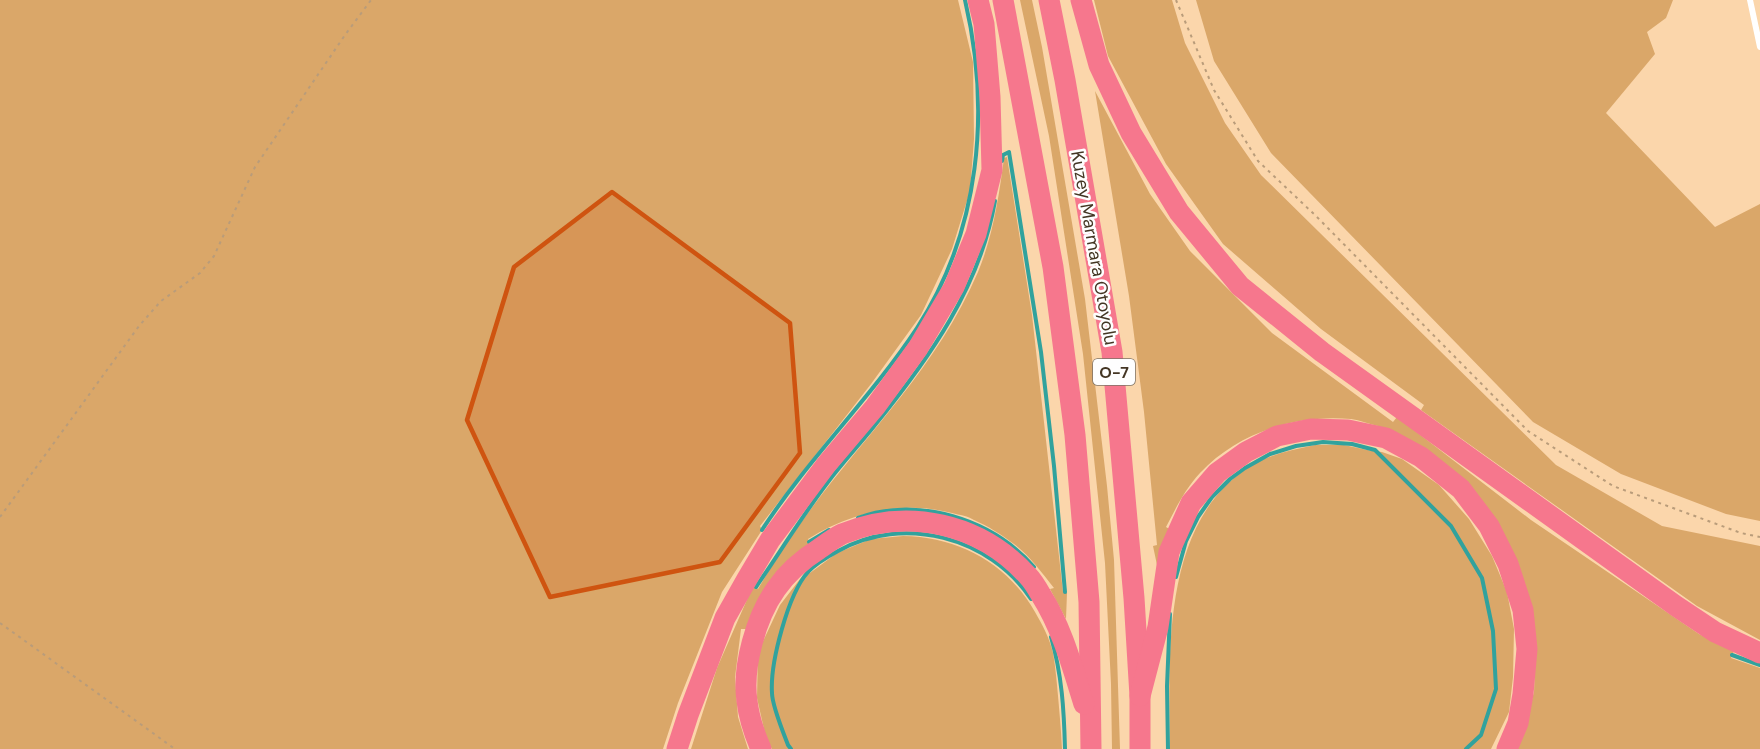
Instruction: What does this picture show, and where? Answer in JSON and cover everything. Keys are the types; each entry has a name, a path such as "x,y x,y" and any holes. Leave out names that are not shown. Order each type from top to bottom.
{"highway":[{"path":"677,749 725,618 747,579 770,540 819,474 875,407 918,348 954,287 976,234 992,170 990,97 984,24 978,0"},
{"name":"O-7","path":"1003,0 1053,267 1075,435 1089,602 1091,749"},
{"name":"Kuzey Marmara Otoyolu","path":"1049,0 1112,352 1134,598 1140,696 1140,749"},
{"path":"1081,0 1099,65 1131,133 1179,212 1240,286 1322,352 1676,606 1715,632 1760,653"},
{"path":"1140,696 1158,627 1169,552 1191,503 1217,472 1246,452 1277,436 1311,429 1348,430 1386,438 1421,458 1461,489 1490,526 1508,564 1523,610 1527,649 1524,694 1518,723 1507,749"},
{"path":"761,749 753,730 747,699 747,672 751,647 761,619 776,589 802,560 840,535 883,522 927,521 964,530 997,548 1029,576 1054,615 1091,726"}],"lane":[{"path":"1750,0 1760,46"}],"path":[{"path":"0,518 139,326 161,301 200,273 214,256 255,167 371,0"},
{"path":"1176,0 1214,90 1258,161 1324,224 1528,431 1613,486 1741,533 1760,537"},
{"path":"0,623 176,749"}],"highlighted area":[{"path":"612,192 790,323 800,453 720,562 550,597 467,420 514,267"}],"shaded area":[{"path":"0,0 958,0 973,62 974,139 970,191 952,249 921,315 871,384 760,526 762,530 722,592 678,703 663,749 0,749"},
{"path":"1020,0 1032,0 1085,299 1114,560 1120,749 1112,749 1105,563 1083,354 1049,136"},
{"path":"1094,0 1172,0 1185,43 1225,123 1261,175 1556,465 1662,526 1760,546 1760,640 1697,606 1421,410 1424,405 1321,329 1223,244 1166,164 1108,56"},
{"path":"1196,0 1673,0 1666,18 1647,32 1655,54 1606,113 1715,227 1760,204 1760,521 1726,514 1621,474 1533,422 1271,153 1214,61"},
{"path":"1095,91 1150,194 1190,251 1272,333 1393,422 1397,417 1531,520 1699,634 1734,651 1731,658 1760,668 1760,749 1516,749 1522,738 1534,692 1536,642 1507,542 1378,426 1351,419 1310,420 1270,429 1232,447 1200,473 1185,492 1166,527 1171,530 1157,565 1153,546 1157,545 1144,412 1129,296"},
{"path":"1007,157 1032,315 1063,592 1067,593 1066,619 1050,589 1054,588 1030,559 1020,548 979,522 933,509 896,508 860,515 808,539 810,543 747,629 741,629 735,677 738,717 748,749 691,749 717,668 753,586 758,589 789,540 823,493 919,373 961,308 988,244 998,201 1004,158"},
{"path":"1315,445 1344,445 1382,452 1402,459 1439,485 1469,519 1492,556 1507,592 1514,629 1513,677 1509,712 1491,749 1170,749 1170,672 1177,590 1187,551 1203,516 1226,485 1258,462"},
{"path":"903,536 943,541 980,556 996,567 1024,595 1043,627 1053,653 1062,749 772,749 766,738 757,698 758,652 780,605 807,570 810,573 837,553 871,539"}],"waterway":[{"path":"762,530 799,478 879,380 917,328 938,291 955,251 967,211 978,127 973,42 965,0"},
{"path":"1002,161 1003,155 1009,152 1041,352 1065,592"},
{"path":"756,587 818,495 895,400 933,348 965,292 978,263 995,201"},
{"path":"1176,577 1186,541 1198,517 1212,497 1245,468 1270,454 1296,446 1323,442 1352,444 1375,450 1451,526 1482,578 1493,631 1496,689 1481,735 1466,749"},
{"path":"858,518 881,512 905,510 929,511 953,516 997,536 1017,550 1034,567"},
{"path":"809,542 829,530"},
{"path":"791,749 772,698 777,647 787,612 801,582 808,572 826,558 863,540 890,534 917,534 943,538 969,547 993,560 1014,578 1031,599"},
{"path":"1168,749 1167,686 1170,614"},
{"path":"1051,637 1062,693 1065,749"},
{"path":"1732,655 1760,665"}]}
